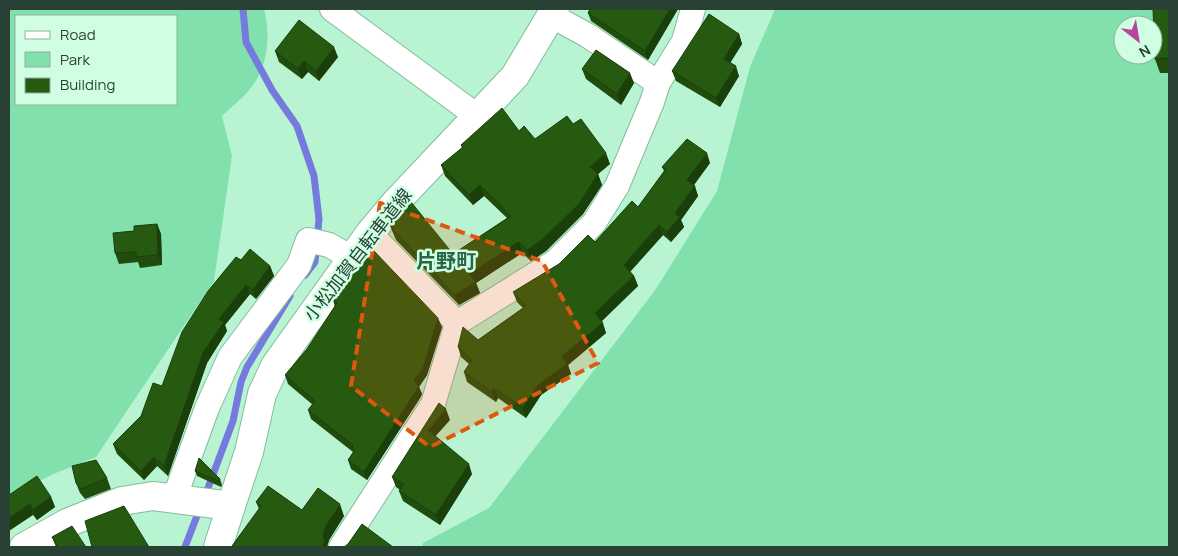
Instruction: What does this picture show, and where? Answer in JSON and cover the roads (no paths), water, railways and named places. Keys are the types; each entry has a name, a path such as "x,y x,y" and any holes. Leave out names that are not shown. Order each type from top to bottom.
{"main road":[{"name":"小松加賀自転車道線","path":"218,547 249,452 262,394 275,366 370,233 396,202 516,76 552,12"},
{"path":"24,547 67,523 122,500 153,496 231,506"}],"street":[{"path":"332,9 477,116"},
{"path":"341,547 433,404 457,323 555,262 594,223 617,186 658,83 684,40 693,9"},
{"path":"552,12 658,83"},
{"path":"370,233 457,323"},
{"path":"174,500 206,408 230,357 299,265 308,240 329,246 352,258"}],"waterway":[{"path":"243,9 246,42 272,90 297,126 314,176 319,219 315,262 305,275"},
{"path":"205,496 233,421 241,382 247,367 290,296"},
{"path":"185,547 200,508"}],"district":[{"name":"片野町","path":"446,261"}]}
